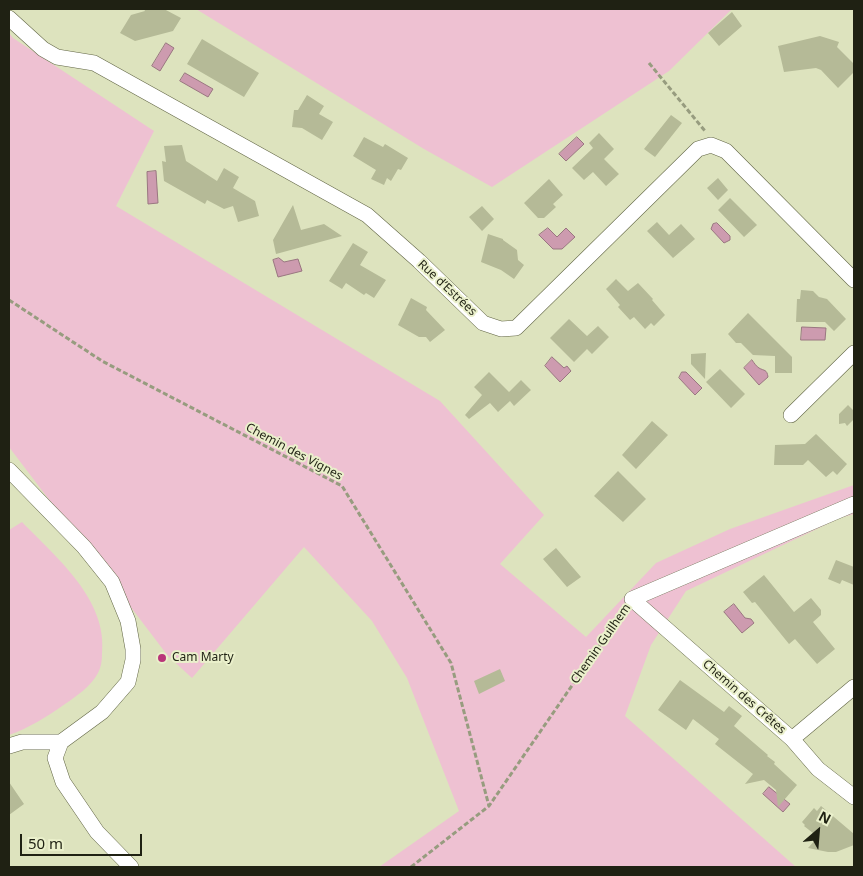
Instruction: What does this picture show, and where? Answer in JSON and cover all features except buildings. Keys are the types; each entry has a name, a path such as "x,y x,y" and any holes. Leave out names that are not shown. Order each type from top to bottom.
{"street":[{"name":"Rue d’Estrées","path":"9,18 43,49 57,57 94,63 367,215 483,323 501,329 516,328 698,150 711,145"},
{"path":"711,145 726,151 854,280"},
{"path":"790,415 854,353"},
{"path":"9,470 84,547 112,582 128,620 133,649 133,660 128,682 102,712 61,742 55,758 63,782 97,832 131,867"},
{"name":"Chemin Guilhem","path":"632,600 854,504"},
{"name":"Chemin des Crêtes","path":"632,600 792,739 818,769 854,798"},
{"path":"792,739 854,687"},
{"path":"9,746 22,742 61,742"}],"path":[{"path":"649,63 704,128 711,145"},
{"name":"Chemin des Vignes","path":"9,300 102,362 342,486 451,663 488,806"},
{"name":"Chemin Guilhem","path":"411,867 488,806 632,600"}],"shaded area":[{"path":"196,9 732,9 669,71 492,187 424,149"},
{"path":"9,33 13,38 154,131 116,206 440,401 544,515 500,564 586,637 656,563 730,529 854,485 854,514 840,518 686,591 651,645 625,716 796,867 379,867 459,811 407,678 372,621 304,547 192,678 168,656 9,447"},
{"path":"166,43 174,48 160,71 152,66"},
{"path":"185,73 213,89 208,97 180,81"},
{"path":"577,137 584,144 566,161 559,154"},
{"path":"156,171 158,203 148,204 147,172"},
{"path":"717,223 730,236 730,240 724,243 711,229 713,224"},
{"path":"548,228 557,237 566,228 575,237 562,249 553,249 539,235"},
{"path":"279,258 284,262 298,259 302,271 278,277 273,260"},
{"path":"802,327 826,328 825,340 801,340"},
{"path":"552,357 564,368 567,366 571,371 560,382 545,366"},
{"path":"752,360 757,367 768,374 768,377 759,385 744,368"},
{"path":"682,372 686,372 702,388 695,395 679,378"},
{"path":"22,522 64,565 89,598 102,634 102,657 101,666 92,682 70,701 24,729 9,735 9,530"},
{"path":"734,604 745,618 751,619 754,623 742,633 724,612"},
{"path":"769,787 790,804 783,812 763,794"}],"place":[{"name":"Cam Marty","path":"162,658"}]}
